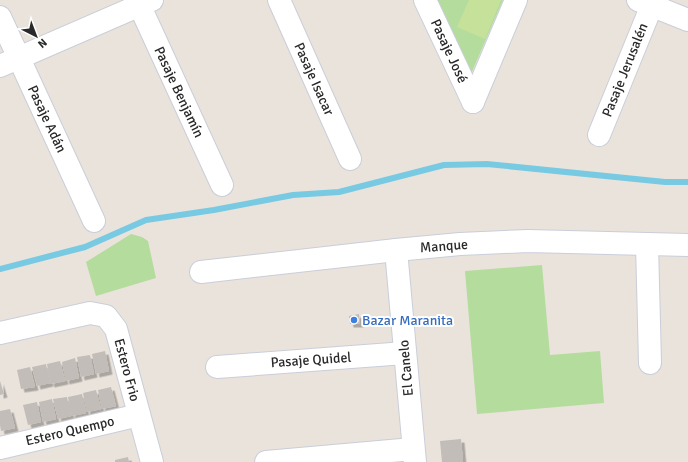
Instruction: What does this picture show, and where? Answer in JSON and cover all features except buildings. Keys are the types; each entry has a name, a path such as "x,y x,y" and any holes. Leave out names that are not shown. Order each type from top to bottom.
{"street":[{"name":"Pasaje Isacar","path":"279,0 350,159"},
{"name":"Pasaje José","path":"425,0 473,102 516,0"},
{"path":"9,62 142,2"},
{"name":"Pasaje Benjamín","path":"142,2 222,185"},
{"path":"645,3 688,20"},
{"name":"Pasaje Jerusalén","path":"599,135 645,3"},
{"name":"Pasaje Adán","path":"0,17 9,62 94,221"},
{"name":"Manque","path":"201,272 460,244 528,241 688,246"},
{"path":"647,244 650,363"},
{"name":"El Canelo","path":"396,250 414,455"},
{"name":"Estero Frio","path":"0,333 90,313 106,316 116,329 152,462"},
{"name":"Pasaje Quidel","path":"217,367 405,353"},
{"name":"Estero Quempo","path":"0,448 139,415"},
{"path":"266,462 414,455"}],"green space":[{"path":"433,0 503,0 468,81"},
{"path":"469,0 501,0 485,39 457,27"},
{"path":"131,234 142,237 148,241 156,278 96,296 86,262"},
{"path":"542,265 550,355 600,351 604,403 477,414 465,271"}],"waterway":[{"path":"0,269 85,247 146,220 214,210 293,195 339,192 444,165 487,164 665,182 688,182"}],"place":[{"name":"Bazar Maranita","path":"354,320"}]}
